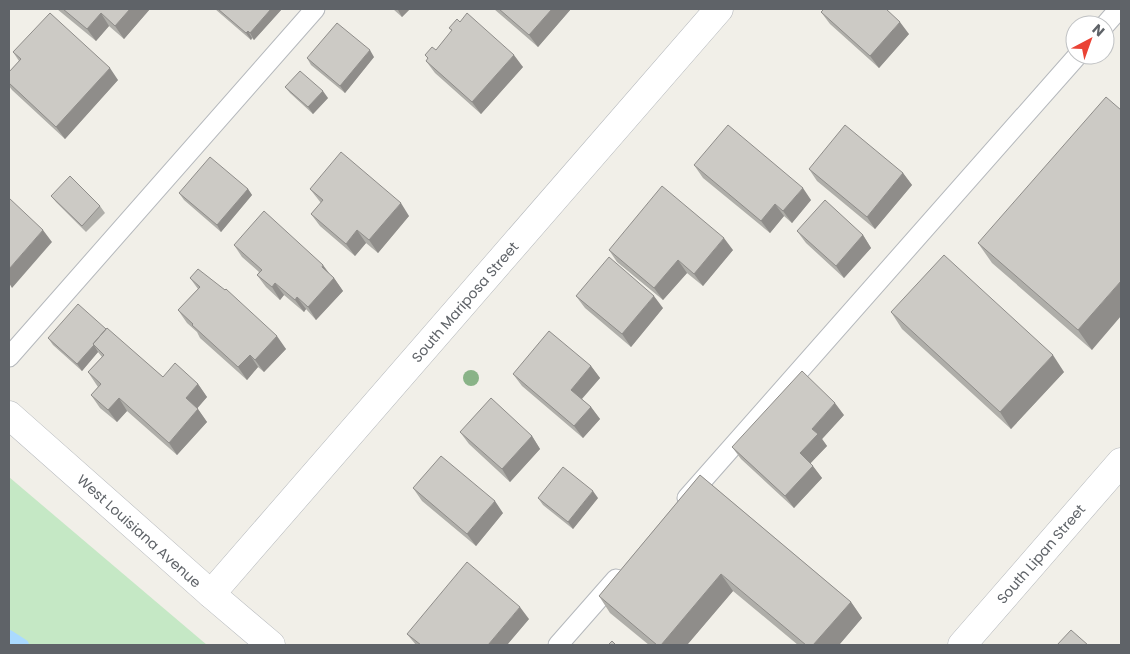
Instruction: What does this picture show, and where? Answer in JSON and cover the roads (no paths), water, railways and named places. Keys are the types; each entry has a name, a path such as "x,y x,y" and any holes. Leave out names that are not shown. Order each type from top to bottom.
{"street":[{"name":"South Mariposa Street","path":"211,594 719,9"},
{"name":"West Louisiana Avenue","path":"9,415 271,645"},
{"name":"South Lipan Street","path":"962,645 1121,462"}],"lane":[{"path":"9,357 316,9"},
{"path":"676,511 1069,65"},
{"path":"558,645 630,563"}],"waterway":[{"path":"9,636 23,645"}]}
